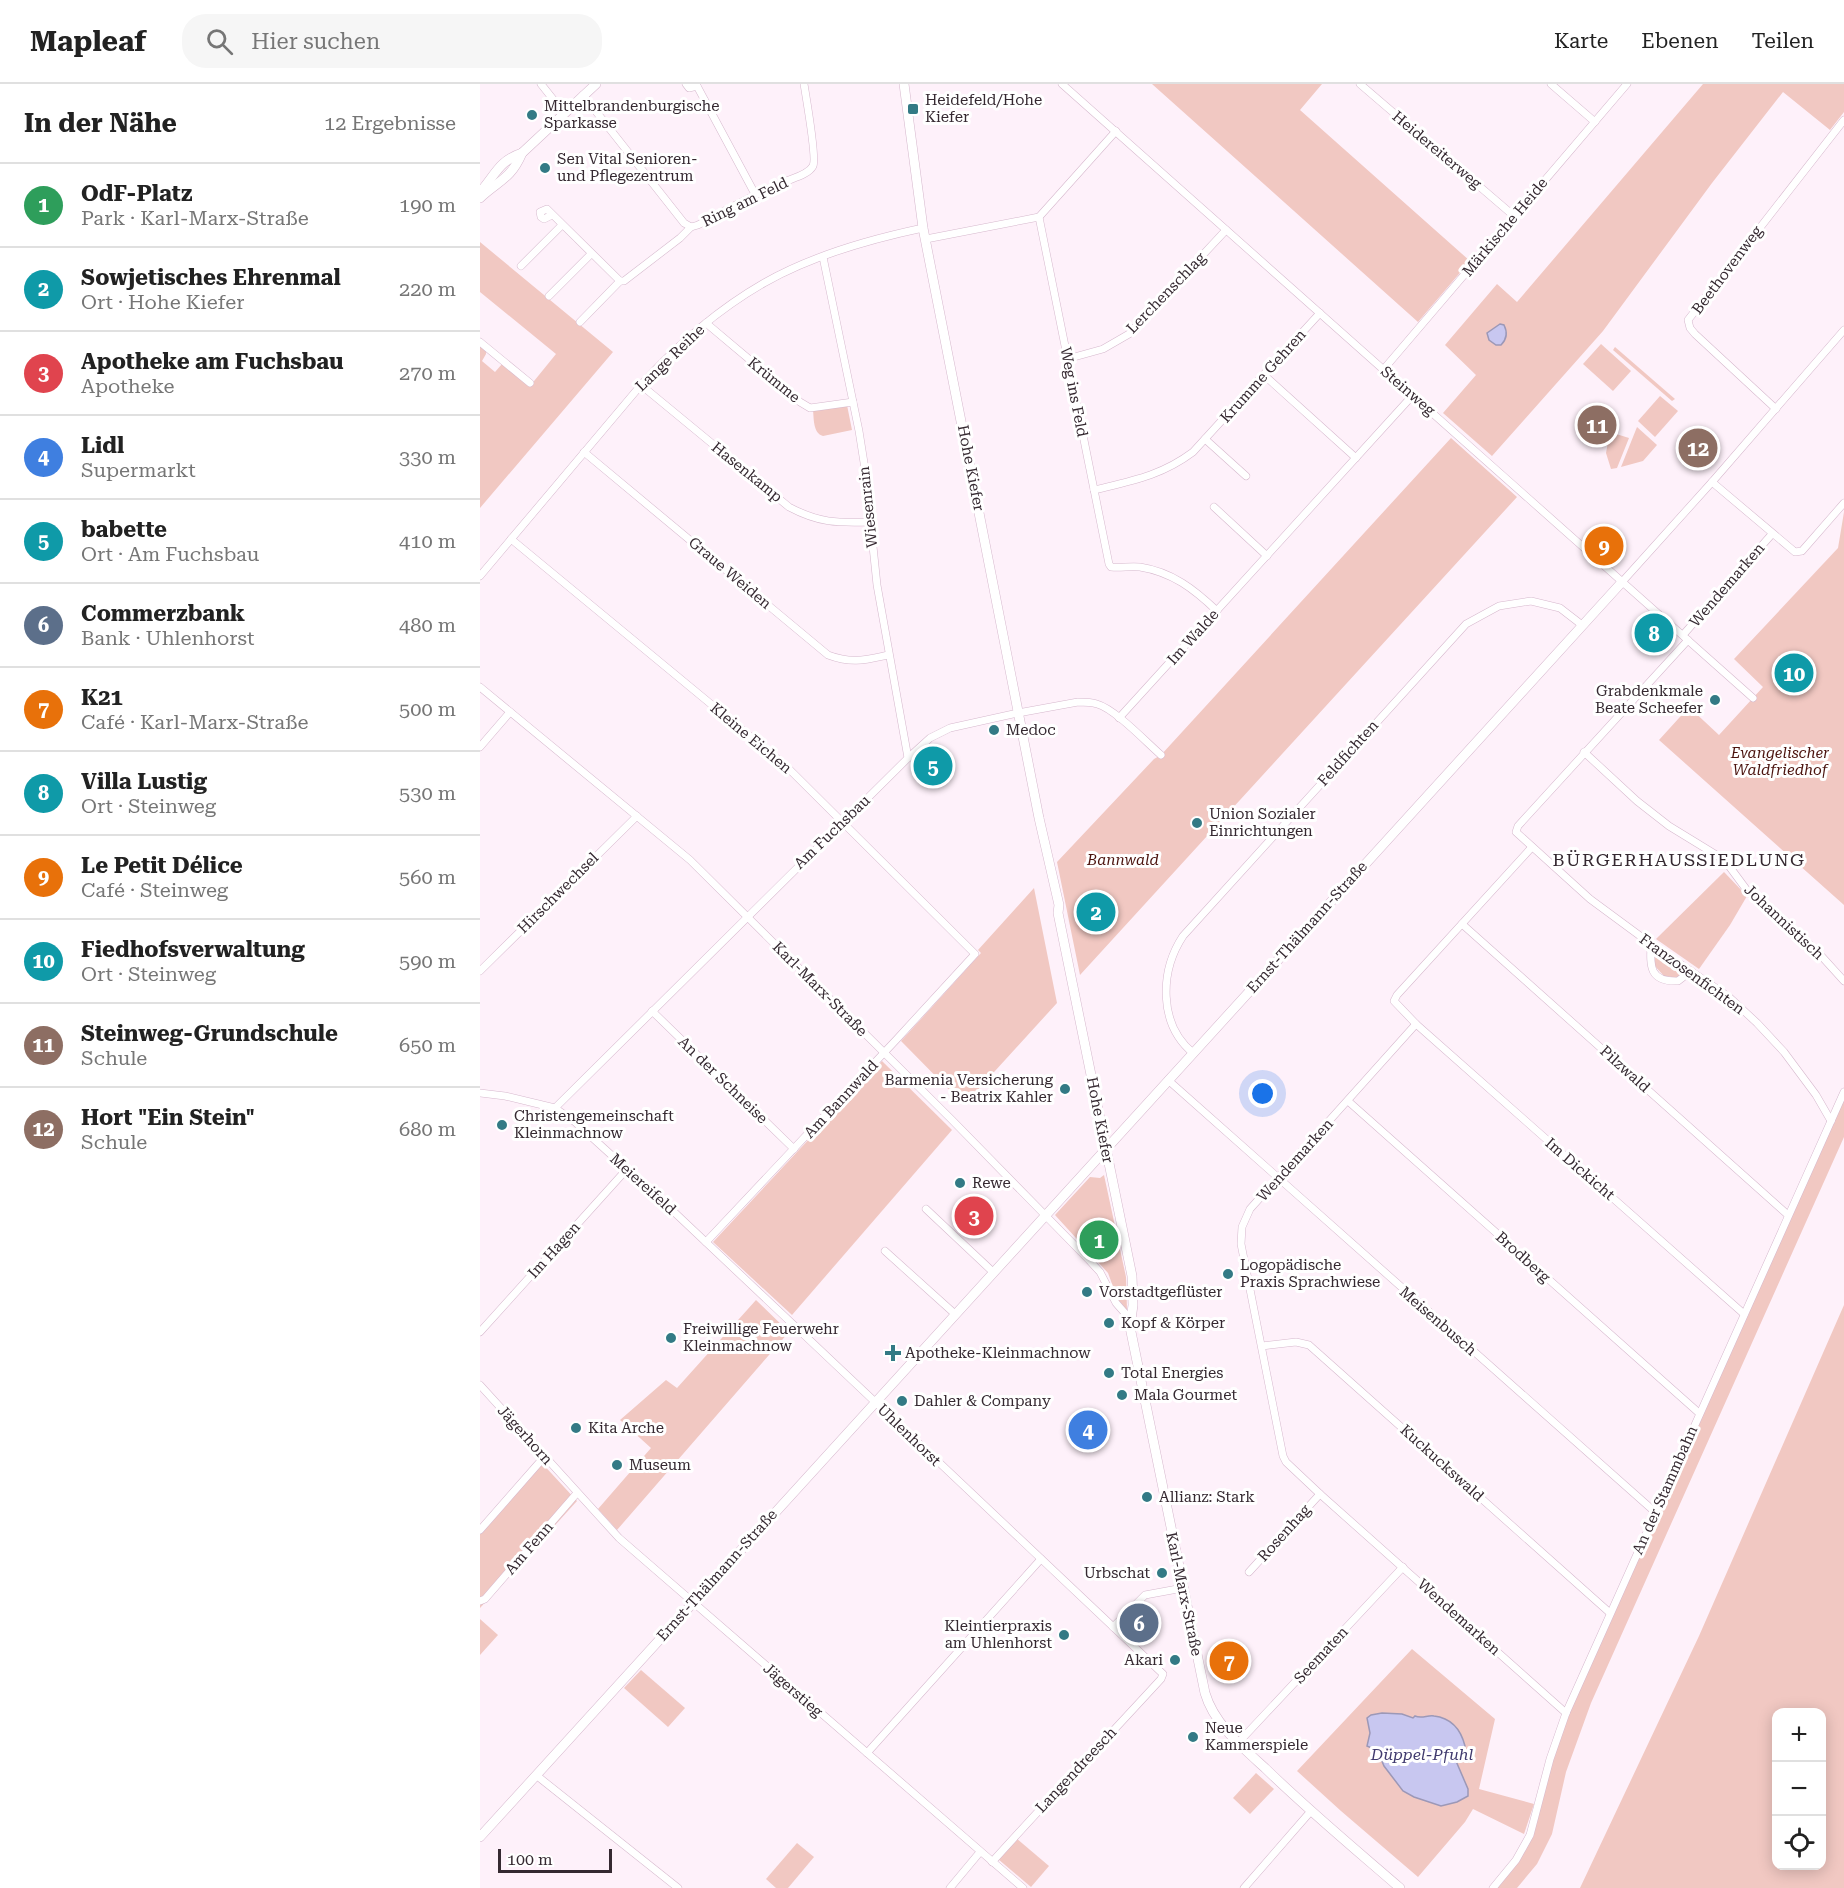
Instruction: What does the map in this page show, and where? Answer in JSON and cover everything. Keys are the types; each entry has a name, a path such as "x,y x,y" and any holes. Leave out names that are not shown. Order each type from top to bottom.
{"street":[{"path":"541,84 564,113"},
{"path":"480,198 508,176 522,153 596,84"},
{"path":"686,84 689,88 697,85 755,194"},
{"name":"Ring am Feld","path":"583,95 684,223 691,227 755,194 803,174 813,165 804,84"},
{"name":"Hohe Kiefer","path":"904,84 926,239 1046,850 1049,879 1058,913 1132,1276 1131,1324"},
{"name":"Steinweg","path":"1062,84 1753,698"},
{"name":"Heidereiterweg","path":"1360,84 1514,216"},
{"path":"1551,84 1595,122"},
{"name":"Märkische Heide","path":"1383,370 1627,84"},
{"name":"Beethovenweg","path":"1776,408 1695,334 1690,328 1689,320 1844,120"},
{"path":"926,239 1038,217 1116,131"},
{"path":"480,192 500,166 522,153"},
{"path":"552,215 620,281"},
{"name":"Weg ins Feld","path":"1038,217 1109,564 1111,567 1138,567 1167,574 1195,590 1217,611"},
{"path":"521,266 562,225"},
{"path":"580,321 620,281 628,280 687,233 691,227"},
{"name":"Lange Reihe","path":"480,576 641,385 660,364 706,323 766,282 823,256 924,228"},
{"name":"Lerchenschlag","path":"1067,359 1103,349 1129,334 1226,230"},
{"path":"549,296 591,254"},
{"name":"Wiesenrain","path":"823,256 865,469 877,585 908,758"},
{"name":"Krumme Gehren","path":"1094,490 1166,470 1193,452 1320,313"},
{"name":"Krümme","path":"706,323 810,408 853,402"},
{"path":"1622,582 1844,330"},
{"path":"480,342 530,383"},
{"path":"1264,375 1356,458"},
{"name":"Hasenkamp","path":"641,385 789,507 805,515 834,523 870,522"},
{"name":"Im Walde","path":"1119,718 1413,395"},
{"path":"1205,439 1246,476"},
{"name":"Graue Weiden","path":"584,452 828,655 843,661 857,662 888,655"},
{"path":"1712,482 1791,550 1802,551 1844,503"},
{"path":"1214,507 1267,556"},
{"name":"Wendemarken","path":"1532,847 1519,837 1516,829 1685,638 1772,534"},
{"name":"Kleine Eichen","path":"511,539 786,766 975,954"},
{"name":"Ernst-Thälmann-Straße","path":"480,1837 1622,582"},
{"name":"Feldfichten","path":"1193,1053 1176,1032 1167,1006 1166,978 1174,950 1183,936 1466,624 1499,606 1521,601 1542,602 1560,608 1582,625"},
{"name":"Karl-Marx-Straße","path":"480,687 690,860 884,1052 1100,1272 1116,1303 1131,1324 1206,1699 1238,1743 1311,1811 1400,1888"},
{"name":"Am Fuchsbau","path":"555,1108 908,758 939,732 1018,712 1078,702 1088,703 1104,707 1161,756"},
{"path":"480,747 510,712"},
{"name":"Johannistisch","path":"1584,752 1619,785 1669,826 1718,856 1729,866 1749,893 1815,949 1844,981"},
{"name":"Hirschwechsel","path":"480,971 637,816"},
{"path":"1416,1024 1394,1001 1397,995 1532,847"},
{"name":"Franzosenfichten","path":"1532,847 1590,899 1729,997 1784,1052 1816,1095 1831,1121"},
{"name":"Pilzwald","path":"1462,924 1788,1215"},
{"path":"1651,944 1649,959 1651,968 1661,979 1678,981 1691,971"},
{"name":"Am Bannwald","path":"706,1242 975,954"},
{"name":"An der Schneise","path":"652,1011 794,1149"},
{"name":"Wendemarken","path":"1416,1024 1279,1180 1250,1209 1242,1227 1241,1244 1283,1456 1286,1462 1320,1494 1566,1713"},
{"name":"Im Dickicht","path":"1416,1024 1744,1314"},
{"name":"Meisenbusch","path":"1168,1080 1655,1512"},
{"name":"An der Stammbahn","path":"1493,1888 1516,1860 1530,1835 1550,1759 1566,1713 1844,1092"},
{"name":"Meiereifeld","path":"480,1093 505,1096 555,1108 575,1122 706,1242"},
{"name":"Brodberg","path":"1348,1101 1699,1413"},
{"name":"Im Hagen","path":"480,1332 627,1169"},
{"path":"926,1209 993,1272"},
{"name":"Uhlenhorst","path":"706,1242 1163,1674 1161,1679"},
{"path":"885,1251 955,1314"},
{"name":"Kuckuckswald","path":"1262,1346 1288,1342 1309,1345 1610,1613"},
{"name":"Jägerhorn","path":"480,1385 570,1485"},
{"path":"480,1530 545,1456"},
{"name":"Jägerstieg","path":"570,1485 619,1538 692,1603 1023,1888"},
{"name":"Am Fenn","path":"480,1601 485,1599 577,1493"},
{"name":"Rosenhag","path":"1248,1572 1320,1494"},
{"path":"867,1753 1041,1559"},
{"name":"Seematen","path":"1238,1743 1403,1567"},
{"path":"1113,1627 1145,1595 1183,1588"},
{"name":"Langendreesch","path":"992,1862 1161,1679"},
{"path":"536,1774 678,1888"},
{"path":"1244,1888 1311,1811"},
{"path":"950,1888 980,1852"}],"green space":[{"path":"1152,84 1322,84 1300,110 1470,261 1418,322"},
{"path":"1703,84 1844,84 1844,112 1830,130 1783,92 1712,183 1603,331 1492,456 1443,413 1476,375 1445,345 1497,284 1517,302"},
{"path":"480,242 613,352 480,508 480,345 486,350 482,361 495,372 502,364 530,386 556,354 480,292"},
{"path":"1601,344 1631,371 1613,391 1583,364"},
{"path":"1615,347 1675,399 1672,401 1613,350"},
{"path":"1660,396 1678,411 1655,437 1638,421"},
{"path":"847,405 852,430 823,436 817,432 813,410"},
{"path":"1637,427 1657,445 1643,461 1621,467"},
{"path":"1610,432 1629,438 1617,468 1611,469 1606,453"},
{"name":"Bannwald","path":"1451,438 1517,497 1080,975 1057,862 1154,759 1161,755"},
{"name":"Evangelischer Waldfriedhof","path":"1844,512 1844,905 1659,740 1689,707 1719,735 1763,687 1734,659 1838,548"},
{"path":"1724,872 1747,896 1699,969 1656,939"},
{"path":"1034,888 1057,1003 964,1105 901,1041 981,953 978,950"},
{"path":"1654,952 1686,973 1679,978 1664,976 1653,964"},
{"path":"882,1061 952,1130 792,1315 713,1242"},
{"path":"1844,1092 1844,1137 1591,1703 1566,1772 1552,1834 1537,1864 1517,1888 1496,1888 1524,1848 1555,1745"},
{"path":"1104,1175 1126,1277 1127,1310 1118,1300 1108,1273 1055,1215 1090,1177 1100,1178"},
{"path":"756,1300 789,1332 617,1530 598,1509 651,1448 620,1420 666,1380 677,1388"},
{"path":"1844,1305 1844,1888 1580,1888 1699,1636"},
{"path":"539,1460 577,1501 480,1608 480,1525"},
{"path":"480,1619 498,1635 480,1655"},
{"path":"1412,1649 1495,1719 1479,1789 1534,1804 1524,1834 1473,1809 1465,1822 1418,1877 1297,1771"},
{"path":"641,1670 685,1708 668,1727 624,1688"},
{"path":"1256,1773 1274,1789 1250,1814 1233,1798"},
{"path":"1016,1838 1049,1866 1031,1887 998,1859"},
{"path":"797,1843 814,1857 788,1888 776,1888 766,1879"}],"water":[{"path":"1500,324 1504,325 1506,336 1501,345 1496,345 1489,340 1487,333"},
{"name":"Düppel-Pfuhl","path":"1382,1713 1402,1714 1413,1718 1415,1716 1434,1716 1450,1722 1461,1735 1465,1746 1456,1761 1468,1789 1468,1796 1457,1802 1441,1806 1403,1791 1384,1766 1379,1754 1367,1746 1370,1733 1367,1718"}],"place":[{"name":"Heidefeld/Hohe Kiefer","path":"913,109"},
{"name":"Mittelbrandenburgische Sparkasse","path":"532,115"},
{"name":"Sen Vital Senioren- und Pflegezentrum","path":"545,168"},
{"name":"Steinweg-Grundschule","path":"1597,425"},
{"name":"Hort \"Ein Stein\"","path":"1698,448"},
{"name":"Le Petit Délice","path":"1604,546"},
{"name":"Villa Lustig","path":"1654,633"},
{"name":"Fiedhofsverwaltung","path":"1794,673"},
{"name":"Grabdenkmale Beate Scheefer","path":"1715,700"},
{"name":"Medoc","path":"994,730"},
{"name":"babette","path":"933,766"},
{"name":"Union Sozialer Einrichtungen","path":"1197,823"},
{"name":"Sowjetisches Ehrenmal","path":"1096,912"},
{"name":"Barmenia Versicherung - Beatrix Kahler","path":"1065,1089"},
{"name":"Christengemeinschaft Kleinmachnow","path":"502,1125"},
{"name":"Rewe","path":"960,1183"},
{"name":"Apotheke am Fuchsbau","path":"974,1216"},
{"name":"OdF-Platz","path":"1099,1240"},
{"name":"Logopädische Praxis Sprachwiese","path":"1228,1274"},
{"name":"Vorstadtgeflüster","path":"1087,1292"},
{"name":"Kopf & Körper","path":"1109,1323"},
{"name":"Freiwillige Feuerwehr Kleinmachnow","path":"671,1338"},
{"name":"Apotheke-Kleinmachnow","path":"893,1353"},
{"name":"Total Energies","path":"1109,1373"},
{"name":"Mala Gourmet","path":"1122,1395"},
{"name":"Dahler & Company","path":"902,1401"},
{"name":"Kita Arche","path":"576,1428"},
{"name":"Lidl","path":"1088,1430"},
{"name":"Museum","path":"617,1465"},
{"name":"Allianz: Stark","path":"1147,1497"},
{"name":"Urbschat","path":"1162,1573"},
{"name":"Commerzbank","path":"1139,1623"},
{"name":"Kleintierpraxis am Uhlenhorst","path":"1064,1635"},
{"name":"Akari","path":"1175,1660"},
{"name":"K21","path":"1229,1661"},
{"name":"Neue Kammerspiele","path":"1193,1737"}],"district":[{"name":"BÜRGERHAUSSIEDLUNG","path":"1679,859"}]}
